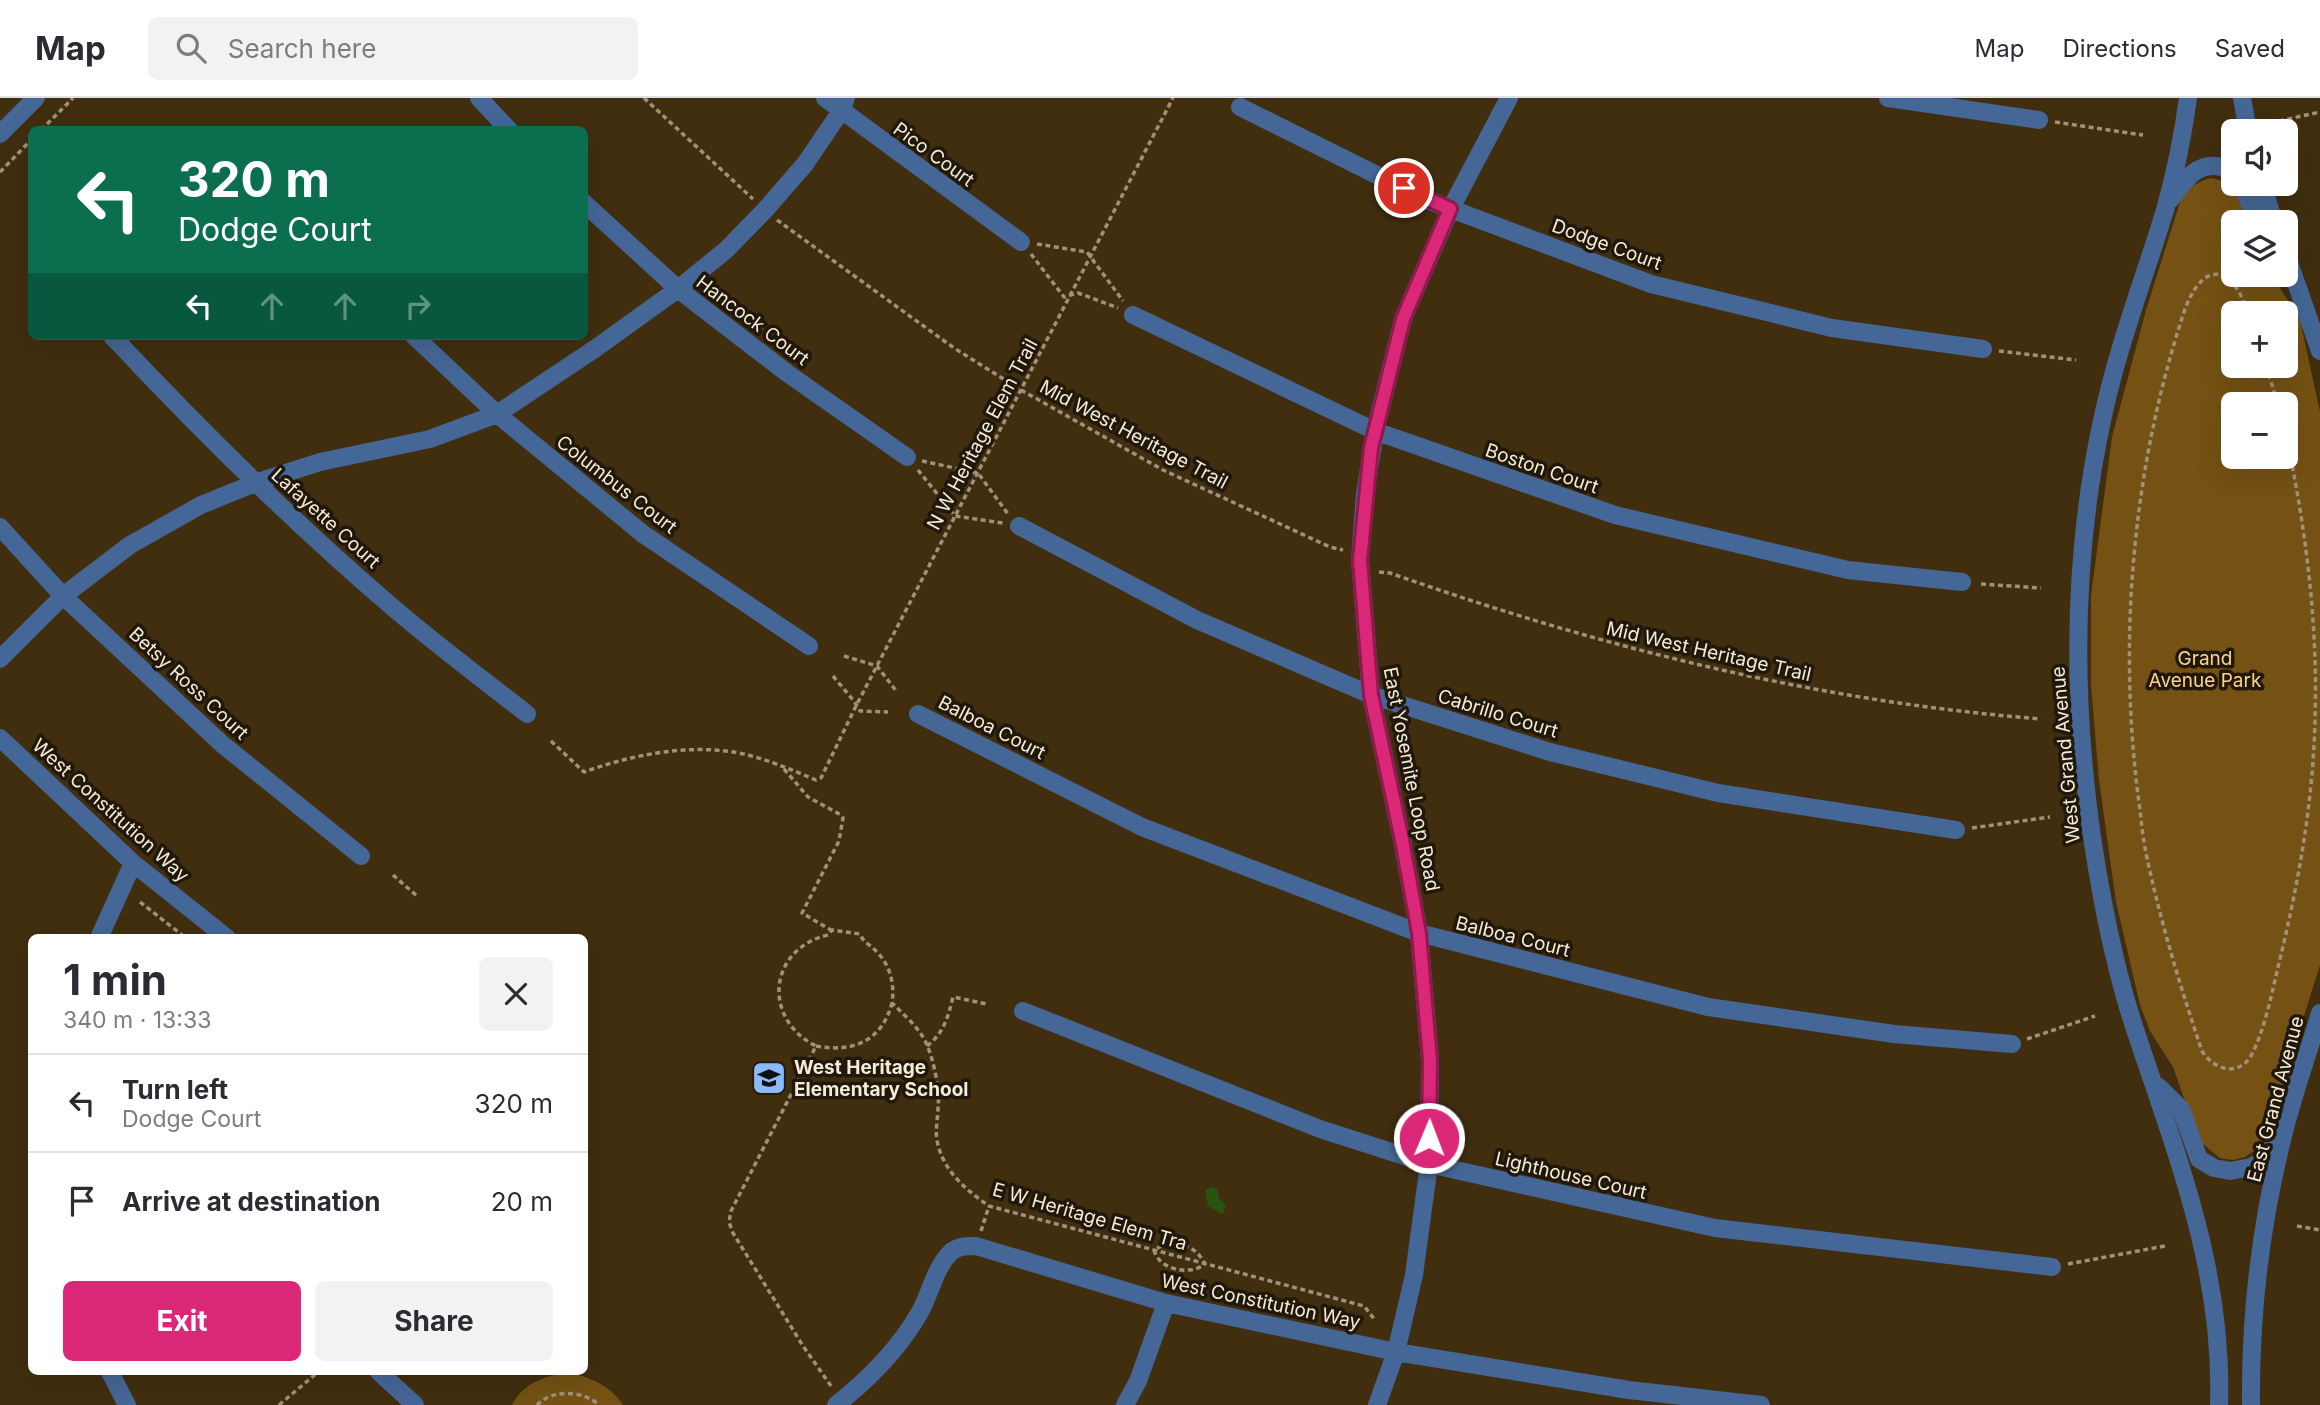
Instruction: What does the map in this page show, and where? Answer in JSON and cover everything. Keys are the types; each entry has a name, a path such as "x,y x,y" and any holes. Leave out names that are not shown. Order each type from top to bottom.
{"street":[{"path":"0,134 36,98"},
{"path":"479,98 505,126"},
{"name":"Pico Court","path":"825,98 844,105 1021,242"},
{"name":"East Yosemite Loop Road","path":"1377,1405 1396,1352 1414,1275 1429,1164 1430,1060 1419,933 1371,695 1360,560 1365,494 1374,431 1403,319 1450,209 1508,98"},
{"path":"1888,98 2039,120"},
{"name":"West Grand Avenue","path":"2188,98 2166,207 2134,303 2103,414 2087,509 2078,600 2079,714 2093,844 2112,946 2130,1013 2178,1153 2205,1255 2216,1326 2219,1405"},
{"path":"2242,98 2246,119"},
{"path":"0,659 64,596 130,545 201,505 255,483 320,462 430,439 497,414 596,348 678,289 726,250 806,164 844,105"},
{"name":"Dodge Court","path":"1240,107 1450,209 1651,284 1832,328 1983,349"},
{"path":"2166,207 2187,175 2204,168 2221,167"},
{"name":"Hancock Court","path":"588,207 678,289 787,373 907,457"},
{"path":"2297,287 2320,351"},
{"name":"Boston Court","path":"1133,314 1374,431 1615,515 1848,570 1962,582"},
{"name":"Lafayette Court","path":"116,340 255,483 391,606 527,714"},
{"name":"Columbus Court","path":"418,340 497,414 643,534 809,646"},
{"name":"Cabrillo Court","path":"1019,526 1197,620 1371,695 1550,752 1718,793 1956,830"},
{"name":"Betsy Ross Court","path":"0,527 64,596 222,744 361,856"},
{"name":"Balboa Court","path":"918,714 1142,827 1419,933 1708,1007 1894,1034 2012,1044"},
{"name":"West Constitution Way","path":"0,738 133,863 222,934"},
{"path":"101,934 133,863"},
{"name":"Lighthouse Court","path":"1023,1010 1320,1129 1429,1164 1715,1228 2052,1266"},
{"name":"East Grand Avenue","path":"2250,1405 2260,1248 2283,1135 2320,1013"},
{"path":"2154,1082 2181,1109 2200,1159 2214,1168 2230,1171 2251,1167 2262,1161 2283,1135"},
{"path":"836,1405 868,1379 893,1352 912,1325 943,1263 951,1253 966,1246 976,1246"},
{"name":"West Constitution Way","path":"976,1246 1166,1303 1396,1352 1629,1390 1761,1405"},
{"path":"1125,1405 1138,1381 1166,1303"},
{"path":"112,1375 127,1405"},
{"path":"382,1375 415,1405"}],"path":[{"path":"45,126 73,98"},
{"path":"644,98 746,193"},
{"name":"N W Heritage Elem Trail","path":"783,767 816,780 821,778 1172,98"},
{"path":"2288,119 2320,112"},
{"path":"2039,120 2143,135"},
{"path":"0,172 28,143"},
{"name":"Mid West Heritage Trail","path":"785,226 954,348 1021,390 1163,470 1330,547 1344,550"},
{"path":"1021,242 1087,252 1133,314"},
{"path":"1021,242 1064,297 1078,293 1133,314"},
{"path":"2243,301 2237,286 2227,277 2215,275 2203,278 2188,298 2173,345 2144,475 2134,556 2130,641 2134,762 2146,852 2166,937 2202,1051 2209,1062 2221,1069 2234,1069 2244,1064 2252,1054 2272,996 2303,852 2315,721 2315,649 2304,531 2292,469"},
{"path":"1983,349 2076,360"},
{"path":"907,457 978,473 997,502 1019,526"},
{"path":"907,457 955,516 1019,526"},
{"name":"Mid West Heritage Trail","path":"1380,573 1390,573 1558,628 1680,662 1870,699 1963,713 2041,719"},
{"path":"1962,582 2041,588"},
{"path":"844,656 877,666 897,692"},
{"path":"833,676 855,701 860,711 888,712"},
{"path":"551,741 584,772 651,754 703,750 744,754 783,767 808,797 841,815 843,818 839,841 803,914 832,930 860,933 862,940 882,958 892,981 892,1003 883,1026 864,1042 839,1049 816,1046 802,1038 790,1026 782,1013 779,988 782,974 797,950 828,935 832,930"},
{"path":"1956,830 2050,817"},
{"path":"393,875 417,896"},
{"path":"140,902 181,934"},
{"path":"927,1046 938,1038 947,1021 953,997 987,1004"},
{"name":"E W Heritage Elem Tra","path":"892,1003 911,1022 927,1046 939,1093 936,1130 939,1148 947,1167 959,1183 989,1206 1364,1306 1375,1320"},
{"path":"2012,1044 2095,1016"},
{"path":"816,1046 731,1211 729,1222 736,1239 825,1380"},
{"path":"976,1246 989,1206"},
{"path":"2297,1226 2320,1230"},
{"path":"1167,1244 1187,1246 1195,1250 1205,1264 1191,1270 1172,1268 1155,1256 1154,1250 1167,1244"},
{"path":"2052,1266 2165,1246"},
{"path":"279,1405 314,1375"},
{"path":"537,1405 559,1393 578,1394 599,1405"}],"green space":[{"name":"Grand Avenue Park","path":"2211,178 2221,180 2221,196 2239,196 2246,210 2221,210 2221,287 2279,287 2288,301 2221,301 2221,378 2298,378 2298,317 2320,412 2320,965 2264,1141 2245,1157 2233,1160 2220,1158 2199,1141 2173,1067 2150,1031 2140,1005 2116,902 2099,780 2091,685 2091,596 2112,437 2146,310 2182,196 2195,184"},
{"path":"575,1375 599,1383 612,1392 623,1405 512,1405 528,1386 550,1376"}],"shaded area":[{"path":"1211,1187 1217,1189 1219,1198 1226,1205 1221,1214 1208,1206 1205,1190"}],"place":[{"name":"West Heritage Elementary School","path":"769,1078"}],"route":[{"path":"1404,188 1450,209 1403,319 1374,431 1365,494 1360,560 1371,695 1419,933 1430,1060 1429,1138"}]}
